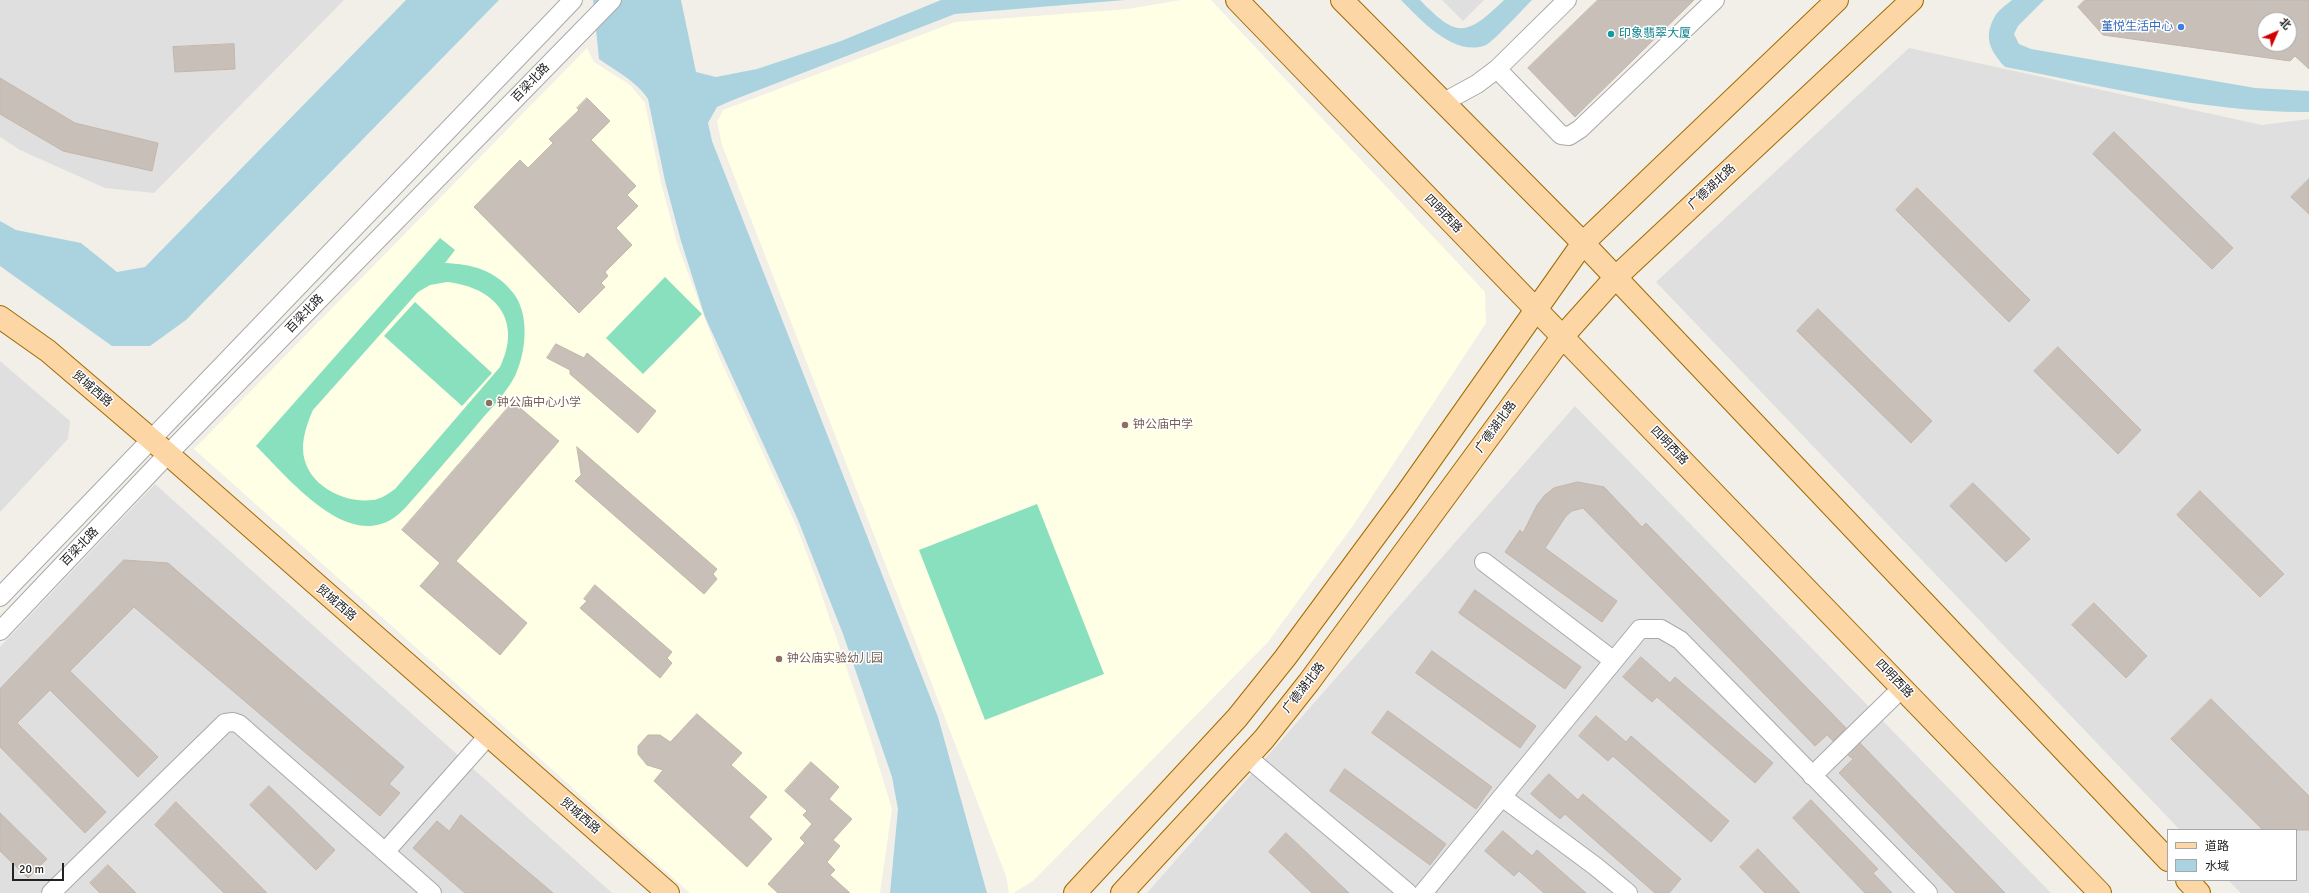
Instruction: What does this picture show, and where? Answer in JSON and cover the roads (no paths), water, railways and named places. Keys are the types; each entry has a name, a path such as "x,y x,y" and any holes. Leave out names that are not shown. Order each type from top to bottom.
{"main road":[{"name":"四明西路","path":"1236,0 1537,309 2100,893"},
{"path":"1342,0 1583,244 2167,859"},
{"path":"1075,893 1237,718 1285,658 1326,604 1583,244 1837,0"},
{"name":"广德湖北路","path":"1122,893 1264,739 1348,631 1562,336 1615,278 1912,0"},
{"name":"贸城西路","path":"0,317 48,351 152,440 167,455 668,893"},
{"path":"2188,881 2199,893"}],"street":[{"name":"百梁北路","path":"0,597 573,0"},
{"path":"1444,102 1477,84 1497,69 1567,0"},
{"path":"1497,69 1561,135 1569,136 1580,129 1715,0"},
{"name":"百梁北路","path":"0,631 167,455 610,2"},
{"path":"1484,562 1614,660"},
{"path":"1423,893 1640,630 1662,629 1680,640 1928,893"},
{"path":"1812,776 1902,688"},
{"path":"51,893 225,723 233,722 239,724 432,893"},
{"path":"385,852 488,736"},
{"path":"1247,757 1408,893"},
{"path":"1502,797 1595,866 1628,893"}],"water":[{"path":"406,0 499,0 186,320 150,346 112,346 0,266 0,221 16,230 81,243 117,272 145,267"},
{"path":"593,0 681,0 696,72 716,77 757,69 841,41 941,0 1125,0 955,14 717,107 708,123 712,141 938,717 987,893 890,893 898,809 892,777 843,634 798,520 705,317 681,241 665,181 648,99 632,82 599,59"},
{"path":"1401,0 1420,0 1443,21 1453,26 1462,28 1480,21 1504,0 1532,0 1490,42 1486,45 1474,48 1462,46 1439,34 1428,26"},
{"path":"2012,0 2044,0 2018,26 2014,34 2019,44 2031,49 2255,88 2309,91 2309,112 2270,111 2194,103 2118,90 2005,67 1992,50 1989,32 1995,15"}],"place":[{"name":"堇悦生活中心","path":"2181,27"},
{"name":"印象翡翠大厦","path":"1611,34"},
{"name":"钟公庙中心小学","path":"489,403"},
{"name":"钟公庙中学","path":"1125,425"},
{"name":"钟公庙实验幼儿园","path":"779,659"}]}
